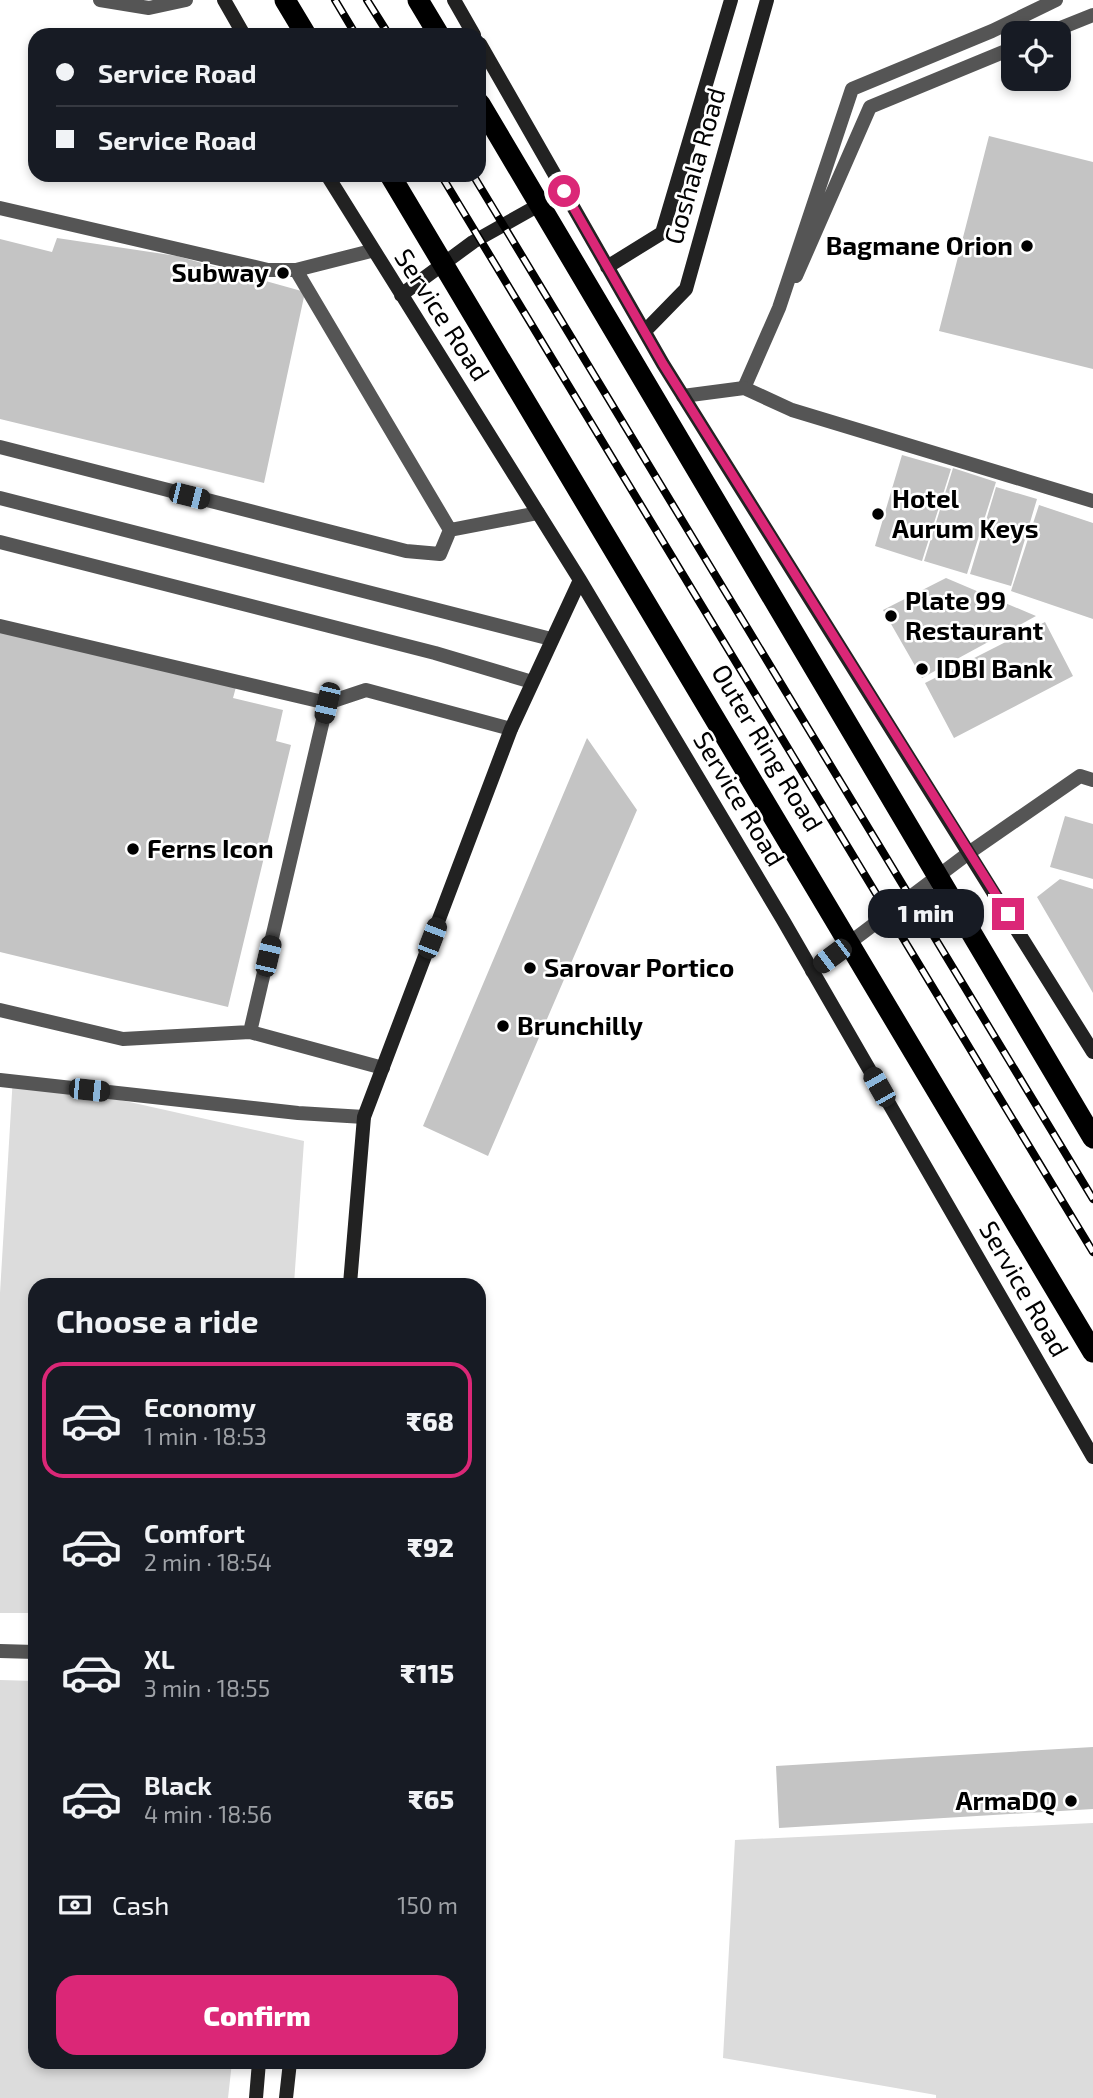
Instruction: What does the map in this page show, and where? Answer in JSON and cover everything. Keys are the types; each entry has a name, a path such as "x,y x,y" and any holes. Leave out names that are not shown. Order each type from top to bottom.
{"highway":[{"path":"418,0 435,28"},
{"path":"486,114 1093,1138"},
{"name":"Outer Ring Road","path":"394,182 1093,1352"}],"street":[{"path":"100,0 149,8 186,0"},
{"path":"224,0 240,28"},
{"path":"454,0 470,28"},
{"name":"Goshala Road","path":"607,267 662,233 731,0"},
{"name":"Goshala Road","path":"645,331 686,289 767,0"},
{"path":"744,388 779,308 852,89 992,31 1056,0"},
{"path":"1071,24 1093,15"},
{"path":"779,308 787,296 870,107 1001,53"},
{"path":"486,54 683,396 1093,1052"},
{"name":"Service Road","path":"331,182 580,580 812,971 1093,1457"},
{"path":"401,295 473,242 564,191"},
{"path":"0,208 268,270 296,270 372,251"},
{"path":"296,270 450,530"},
{"path":"683,396 744,388 792,410 1093,501"},
{"path":"0,447 406,551 440,554 450,530"},
{"path":"0,498 551,639"},
{"path":"450,530 538,513"},
{"path":"0,542 435,653 532,682"},
{"path":"351,1278 364,1117 511,729 580,580"},
{"path":"0,626 327,703 366,690 511,729"},
{"path":"250,1032 327,703"},
{"path":"812,971 970,852 1080,776 1093,780"},
{"path":"0,1010 123,1038 250,1032 383,1068"},
{"path":"0,1080 298,1113 364,1117"},
{"path":"0,1651 28,1652"},
{"path":"256,2098 258,2069"},
{"path":"286,2098 289,2069"}],"shaded area":[{"path":"13,1076 304,1141 294,1278 28,1278 28,1613 0,1613 0,1293"},
{"path":"0,1680 28,1681 28,2069 231,2069 228,2098 0,2098"},
{"path":"1093,1823 1093,2098 936,2098 936,2095 723,2058 735,1840"}],"building":[{"name":"Bagmane Orion","path":"989,136 1093,162 1093,369 939,331"},
{"path":"57,238 177,256 305,292 264,483 0,419 0,239 52,252"},
{"path":"902,455 951,469 922,561 875,546"},
{"path":"953,468 996,482 967,574 924,561"},
{"path":"996,487 1037,499 1011,586 970,574"},
{"path":"1039,505 1093,523 1093,619 1011,591"},
{"path":"946,578 1036,616 922,678 883,610"},
{"path":"1045,622 1073,676 954,738 925,683"},
{"name":"Ferns Icon","path":"0,630 236,687 233,698 283,710 276,741 291,745 228,1007 0,952"},
{"name":"Sarovar Portico","path":"587,738 637,810 488,1156 423,1126"},
{"path":"1065,816 1093,824 1093,879 1050,867"},
{"path":"1060,879 1093,889 1093,993 1037,897"},
{"path":"1093,1747 1093,1809 779,1828 776,1766"}],"railway":[{"path":"335,0 352,28"},
{"path":"367,0 385,28"},
{"path":"445,182 1093,1252"},
{"path":"477,182 1093,1199"}],"place":[{"name":"Bagmane Orion","path":"1027,246"},
{"name":"Subway","path":"283,273"},
{"name":"Hotel Aurum Keys","path":"878,514"},
{"name":"Plate 99 Restaurant","path":"891,616"},
{"name":"IDBI Bank","path":"922,669"},
{"name":"Ferns Icon","path":"133,849"},
{"name":"Sarovar Portico","path":"530,968"},
{"name":"Brunchilly","path":"503,1026"},
{"name":"ArmaDQ","path":"1071,1801"}],"route":[{"path":"564,191 663,364 1008,914"}]}
